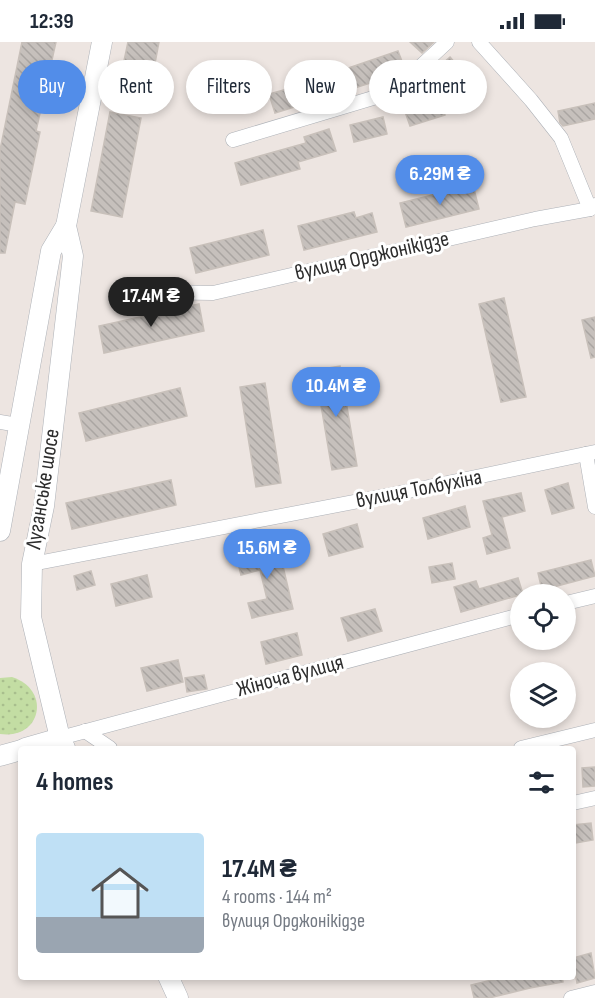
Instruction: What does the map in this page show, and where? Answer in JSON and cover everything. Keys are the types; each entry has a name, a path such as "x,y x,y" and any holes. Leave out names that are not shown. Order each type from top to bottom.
{"main road":[{"name":"Луганське шосе","path":"0,531 9,424 51,251 66,226 102,42"},
{"name":"Луганське шосе","path":"62,743 31,617 32,564 44,506 73,256 66,226"},
{"path":"42,746 62,743"},
{"path":"0,756 18,751"},
{"path":"170,980 178,998"}],"street":[{"path":"233,140 393,92 447,42"},
{"path":"479,42 531,100 561,138 593,207"},
{"name":"вулиця Орджонікідзе","path":"146,292 213,293 593,207"},
{"path":"590,453 595,507"},
{"name":"вулиця Толбухіна","path":"32,564 395,494 590,453"},
{"path":"576,601 595,596"},
{"name":"Жіноча вулиця","path":"62,743 86,731 510,618"},
{"path":"529,746 595,730"},
{"path":"86,731 107,746"},
{"path":"576,802 595,798"},
{"path":"571,998 595,992"}],"green space":[{"path":"12,677 25,683 33,692 37,702 36,713 32,722 25,729 14,734 0,734 0,678"}],"building":[{"path":"22,42 56,42 52,60 18,60"},
{"path":"128,42 159,42 156,60 124,60"},
{"path":"410,42 434,42 422,53"},
{"path":"398,51 402,60 372,60"},
{"path":"369,61 369,83 357,87 357,65"},
{"path":"18,62 18,114 40,114 36,131 40,132 25,204 15,202 5,253 0,253 0,150"},
{"path":"284,90 284,110 275,113 272,93"},
{"path":"595,103 595,119 563,126 560,123 558,111"},
{"path":"110,114 141,118 122,217 91,211"},
{"path":"406,114 445,114 445,115 410,126"},
{"path":"383,117 387,134 354,142 350,125"},
{"path":"329,129 336,151 298,162 300,169 241,185 235,163 306,143 304,137"},
{"path":"473,185 479,209 406,227 400,203"},
{"path":"354,212 356,218 372,213 377,232 304,250 298,226"},
{"path":"263,230 269,255 196,273 190,248"},
{"path":"504,298 526,397 501,402 479,304"},
{"path":"199,304 204,331 104,353 99,326"},
{"path":"595,317 595,357 591,358 582,320"},
{"path":"340,366 357,466 332,470 315,370"},
{"path":"265,383 281,483 256,487 240,387"},
{"path":"180,388 187,416 86,441 79,413"},
{"path":"171,480 176,505 72,529 66,503"},
{"path":"568,483 574,508 552,514 545,490"},
{"path":"521,493 525,511 502,517 510,548 487,554 483,538 492,535 483,501"},
{"path":"465,506 470,527 428,539 423,518"},
{"path":"357,524 363,547 329,556 323,534"},
{"path":"278,545 293,609 252,618 248,603 267,599 260,570 241,575 236,555"},
{"path":"591,560 595,576 565,584 541,584 538,573"},
{"path":"452,563 455,579 432,583 429,567"},
{"path":"91,571 95,585 77,590 74,576"},
{"path":"147,575 152,597 116,606 111,584"},
{"path":"518,578 520,584 510,584 510,598 461,612 454,587 476,581 479,589"},
{"path":"375,609 382,631 348,641 341,618"},
{"path":"297,633 302,655 266,664 261,642"},
{"path":"178,660 183,682 147,691 141,668"},
{"path":"204,675 207,689 187,692 185,678"},
{"path":"595,767 595,786 583,787 582,768"},
{"path":"591,823 593,840 576,843 576,825"},
{"path":"591,953 595,978 577,983 576,957"},
{"path":"492,980 563,980 563,982 489,998 474,998 471,985"}]}
